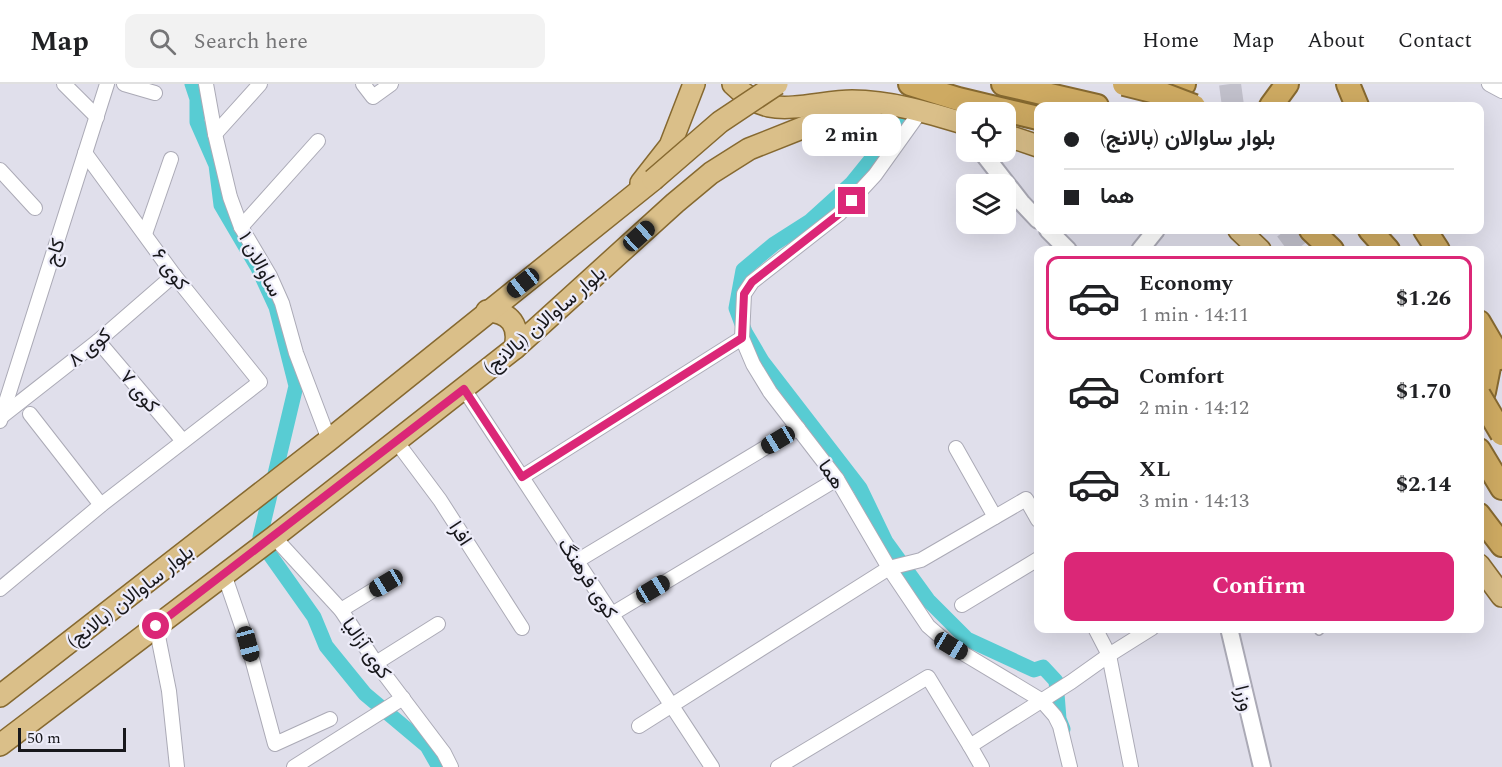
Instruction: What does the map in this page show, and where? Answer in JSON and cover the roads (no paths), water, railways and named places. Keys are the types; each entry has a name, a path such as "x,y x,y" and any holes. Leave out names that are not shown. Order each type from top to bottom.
{"highway":[{"path":"910,84 958,99 1034,117"},
{"path":"1003,84 1080,102"},
{"path":"1124,84 1160,93 1184,102"},
{"path":"1164,102 1184,84"},
{"path":"1274,102 1287,84"},
{"path":"1348,84 1355,102"},
{"path":"1374,234 1384,246"},
{"path":"1484,331 1497,354 1484,392"},
{"path":"1484,404 1502,434"},
{"path":"1484,458 1502,488"},
{"path":"1484,521 1502,544"}],"main road":[{"path":"630,198 670,146 694,84"},
{"path":"734,84 742,93 768,106 856,101 920,112 956,123"},
{"name":"بلوار ساوالان (بالانج)","path":"0,696 329,441 487,311 653,180 720,122 777,84"},
{"name":"بلوار ساوالان (بالانج)","path":"0,745 274,537 515,348 711,173 749,149 807,126 877,104"},
{"path":"1016,139 1034,145"},
{"path":"1243,234 1256,246"},
{"path":"487,311 499,312 508,317 515,326 517,337 515,348"},
{"path":"1484,572 1502,596"}],"street":[{"path":"64,84 97,117"},
{"name":"کاج","path":"0,419 107,84"},
{"path":"124,84 155,93"},
{"name":"ساوالان ۱","path":"206,84 230,197 241,227 278,294 296,352 329,441"},
{"path":"215,134 260,84"},
{"path":"363,84 373,97 391,84"},
{"path":"1489,84 1502,91"},
{"name":"هما","path":"920,112 875,175 839,214 752,282 744,294 742,338 753,364 837,479 889,568 928,626 951,646 1041,700 1055,716 1060,726 1070,767"},
{"path":"241,227 318,141"},
{"name":"کوی ۶","path":"85,153 174,275 260,382 183,441"},
{"path":"145,234 171,159"},
{"path":"990,162 1034,216"},
{"path":"0,170 35,208"},
{"path":"1051,234 1064,246"},
{"path":"1143,246 1153,234"},
{"name":"کوی ۸","path":"0,419 98,341 174,275"},
{"path":"522,477 742,338"},
{"name":"کوی ۷","path":"98,341 183,441"},
{"name":"کوی فرهنگ","path":"464,389 712,767"},
{"path":"30,414 101,505"},
{"path":"577,561 798,428"},
{"path":"0,589 101,505 183,441"},
{"name":"افرا","path":"396,441 440,500 522,628"},
{"path":"956,448 995,517"},
{"path":"612,614 837,479"},
{"path":"639,726 889,568 921,560 1026,499 1034,513"},
{"name":"کوی آزالیا","path":"274,537 341,610 376,663 444,753 451,767"},
{"path":"962,604 1034,561"},
{"path":"224,574 248,644 274,744 330,719"},
{"path":"341,610 386,583"},
{"path":"376,663 438,624"},
{"path":"156,626 169,691 177,767"},
{"path":"1098,633 1109,655 1131,767"},
{"path":"970,746 1144,633"},
{"name":"وزرا","path":"1230,633 1262,767"},
{"path":"778,767 928,677 982,767"},
{"path":"294,767 403,698"}],"waterway":[{"path":"192,84 197,99 197,122 216,165 221,205 258,268 276,307 296,386 260,537 263,545 314,617 326,646 365,694 427,746 439,767"},
{"path":"915,112 898,126 852,183 810,221 774,244 743,270 736,308 745,332 762,361 860,488 886,542 928,600 967,639 1034,670 1043,667 1056,681 1059,719 1063,729"}],"tunnel":[{"path":"1230,84 1232,102"},
{"path":"1289,234 1298,246"}]}
